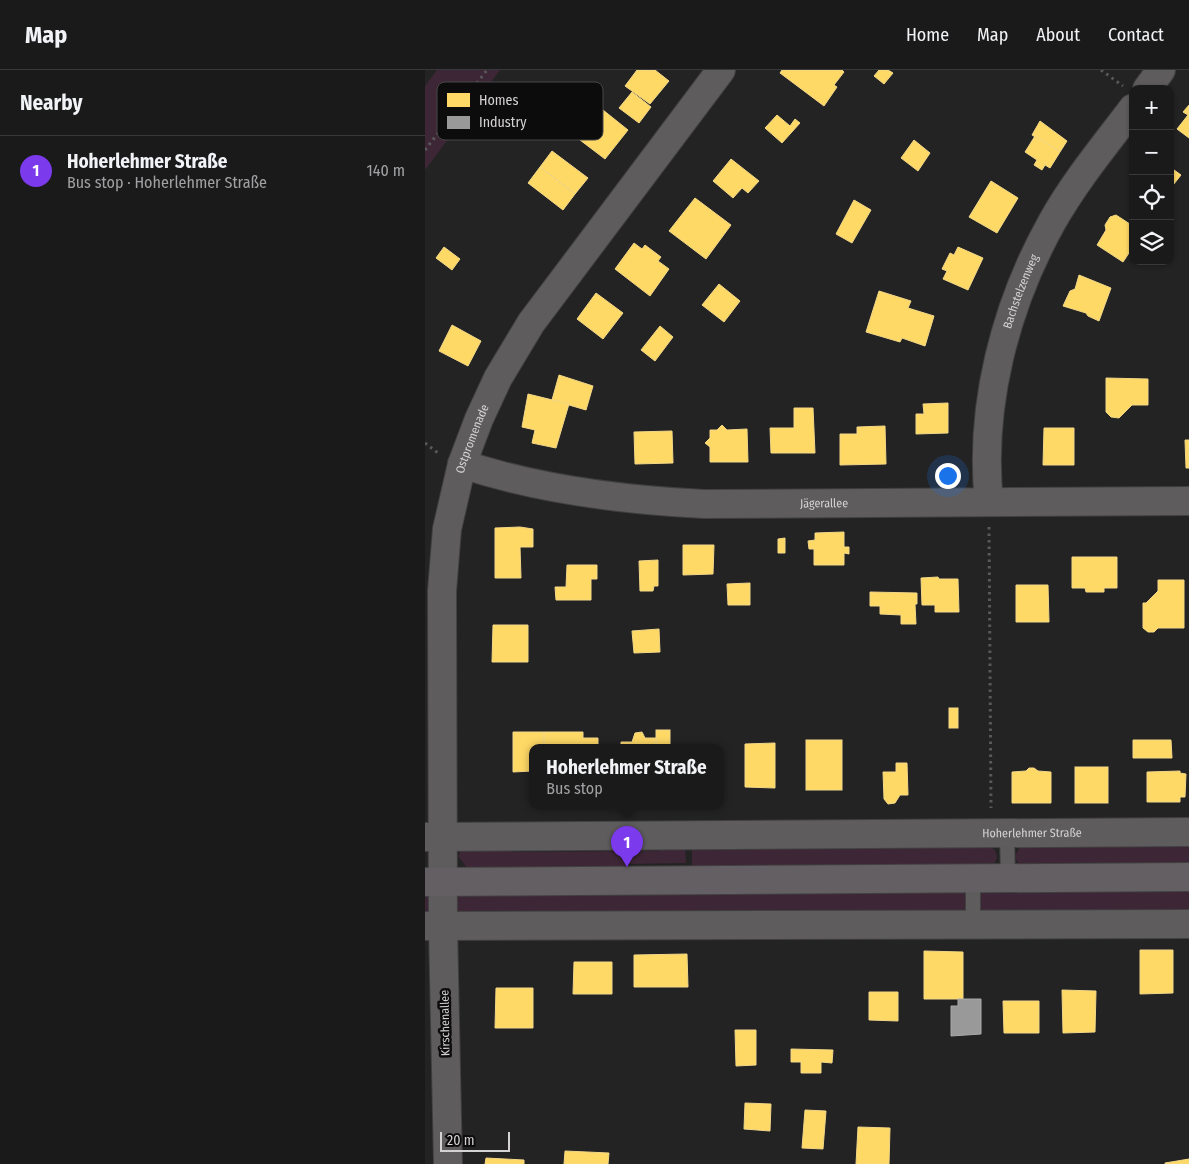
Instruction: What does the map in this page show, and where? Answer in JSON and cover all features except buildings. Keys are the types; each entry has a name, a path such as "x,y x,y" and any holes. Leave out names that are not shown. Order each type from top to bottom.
{"street":[{"name":"Ostpromenade","path":"434,882 443,560 447,529 462,464 479,419 498,378 531,323 721,70"},
{"name":"Bachstelzenweg","path":"1146,85 1161,70"},
{"name":"Bachstelzenweg","path":"989,502 986,473 991,399 997,366 1022,286 1051,223 1129,105"},
{"name":"Jägerallee","path":"462,464 497,476 586,493 643,501 704,504 1189,501"},
{"name":"Hoherlehmer Straße","path":"434,837 1189,832"},
{"path":"434,882 1189,877"},
{"name":"Kirschenallee","path":"434,882 434,926 448,1164"},
{"path":"434,926 1189,924"}],"lane":[{"path":"999,834 1008,878"},
{"path":"973,879 973,925"}],"path":[{"path":"478,82 487,70"},
{"path":"1101,70 1129,90"},
{"path":"425,150 437,135"},
{"path":"989,502 999,834"}],"shaded area":[{"path":"437,70 500,70 491,82 437,82 437,140 448,140 425,170 425,86"},
{"path":"1189,839 1189,866 1019,865 1016,860 1016,853 1021,847"},
{"path":"665,843 685,843 686,863 626,864 625,868 467,868 458,856 464,846 505,844 512,852 659,851"},
{"path":"692,843 985,844 995,850 997,857 995,863 989,867 692,869"},
{"path":"1189,890 1189,913 425,916 425,895"}],"place":[{"name":"Hoherlehmer Straße","path":"627,867"}]}
